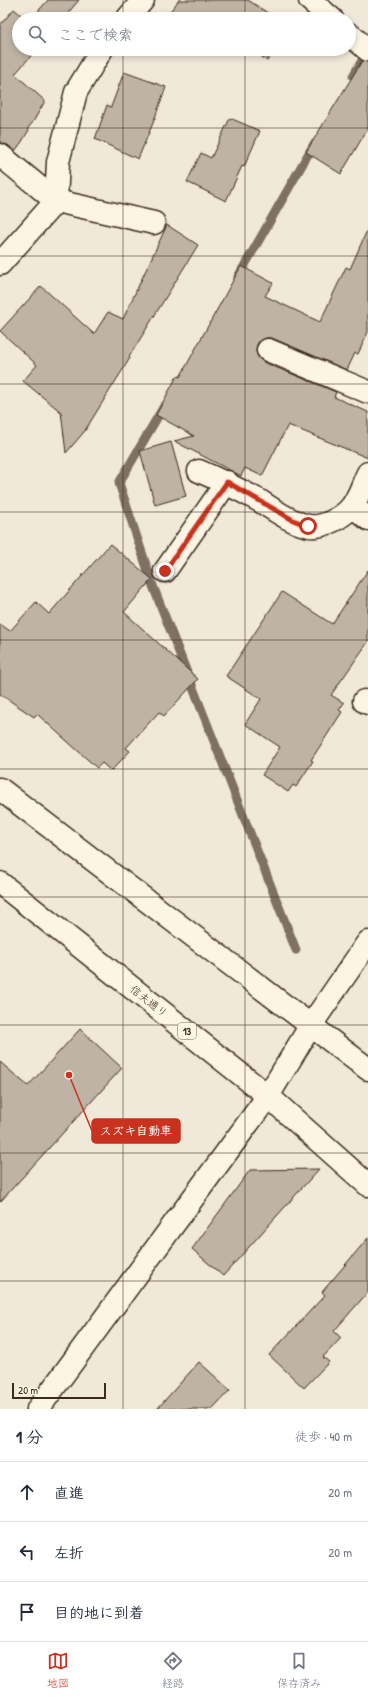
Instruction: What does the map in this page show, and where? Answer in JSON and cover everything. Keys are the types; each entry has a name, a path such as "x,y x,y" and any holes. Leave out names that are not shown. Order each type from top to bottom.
{"main road":[{"path":"133,12 143,0"},
{"path":"310,0 324,12"},
{"path":"356,40 368,50"},
{"path":"0,264 56,201 58,162 76,92 98,56"},
{"path":"0,154 56,201 154,223"},
{"path":"268,350 368,392"},
{"path":"199,471 227,482 293,520 308,526 318,526 345,514 361,512 368,473"},
{"path":"165,571 227,482"},
{"path":"0,789 368,1069"},
{"name":"信夫通り","path":"0,883 268,1096 368,1185"},
{"path":"38,1409 268,1096 311,1025 368,942"}],"building":[{"path":"48,0 79,0 69,12 37,12"},
{"path":"179,0 248,0 266,12 170,12"},
{"path":"14,9 18,12 12,12 12,56 31,56 15,74 45,101 28,128 29,130 15,151 8,145 0,143 0,25"},
{"path":"261,56 271,56 267,61"},
{"path":"362,61 368,62 368,128 341,174 306,152"},
{"path":"124,72 166,87 138,159 95,139 107,105 111,107"},
{"path":"230,118 260,131 244,167 242,166 226,201 187,182 201,153 211,158"},
{"path":"167,225 198,245 84,432 66,453 61,412 23,381 37,365 0,331 41,286 94,334 108,312 123,319"},
{"path":"368,228 368,332 358,354 355,353 347,370 272,338 260,340 256,351 258,357 263,362 336,392 334,397 368,412 368,458 288,425 262,476 245,468 241,476 174,441 194,436 156,415 177,376 180,377 241,266 273,283 265,296 320,322 346,267 350,269"},
{"path":"171,442 186,496 155,505 140,451"},
{"path":"110,544 152,579 124,612 198,679 164,716 159,712 126,748 130,751 111,771 102,763 97,768 37,714 34,717 0,694 0,624 10,631 36,602 49,614"},
{"path":"368,570 368,642 331,695 344,703 339,710 342,712 311,760 313,761 296,787 293,785 288,792 262,775 280,747 245,724 261,699 226,676 282,592 332,624"},
{"path":"80,1029 122,1068 0,1202 0,1062 28,1086"},
{"path":"319,1169 223,1276 192,1249 250,1170"},
{"path":"368,1238 368,1292 334,1331 341,1338 323,1357 329,1362 304,1388 269,1355 325,1295 322,1292"},
{"path":"199,1362 230,1390 212,1409 157,1409"}],"waterway":[{"path":"353,76 368,50"},
{"path":"238,277 314,144"},
{"path":"164,406 119,483 153,586 296,950"}],"place":[{"name":"スズキ自動車","path":"69,1075"}],"route":[{"path":"165,571 227,482 293,520 308,526"}]}
